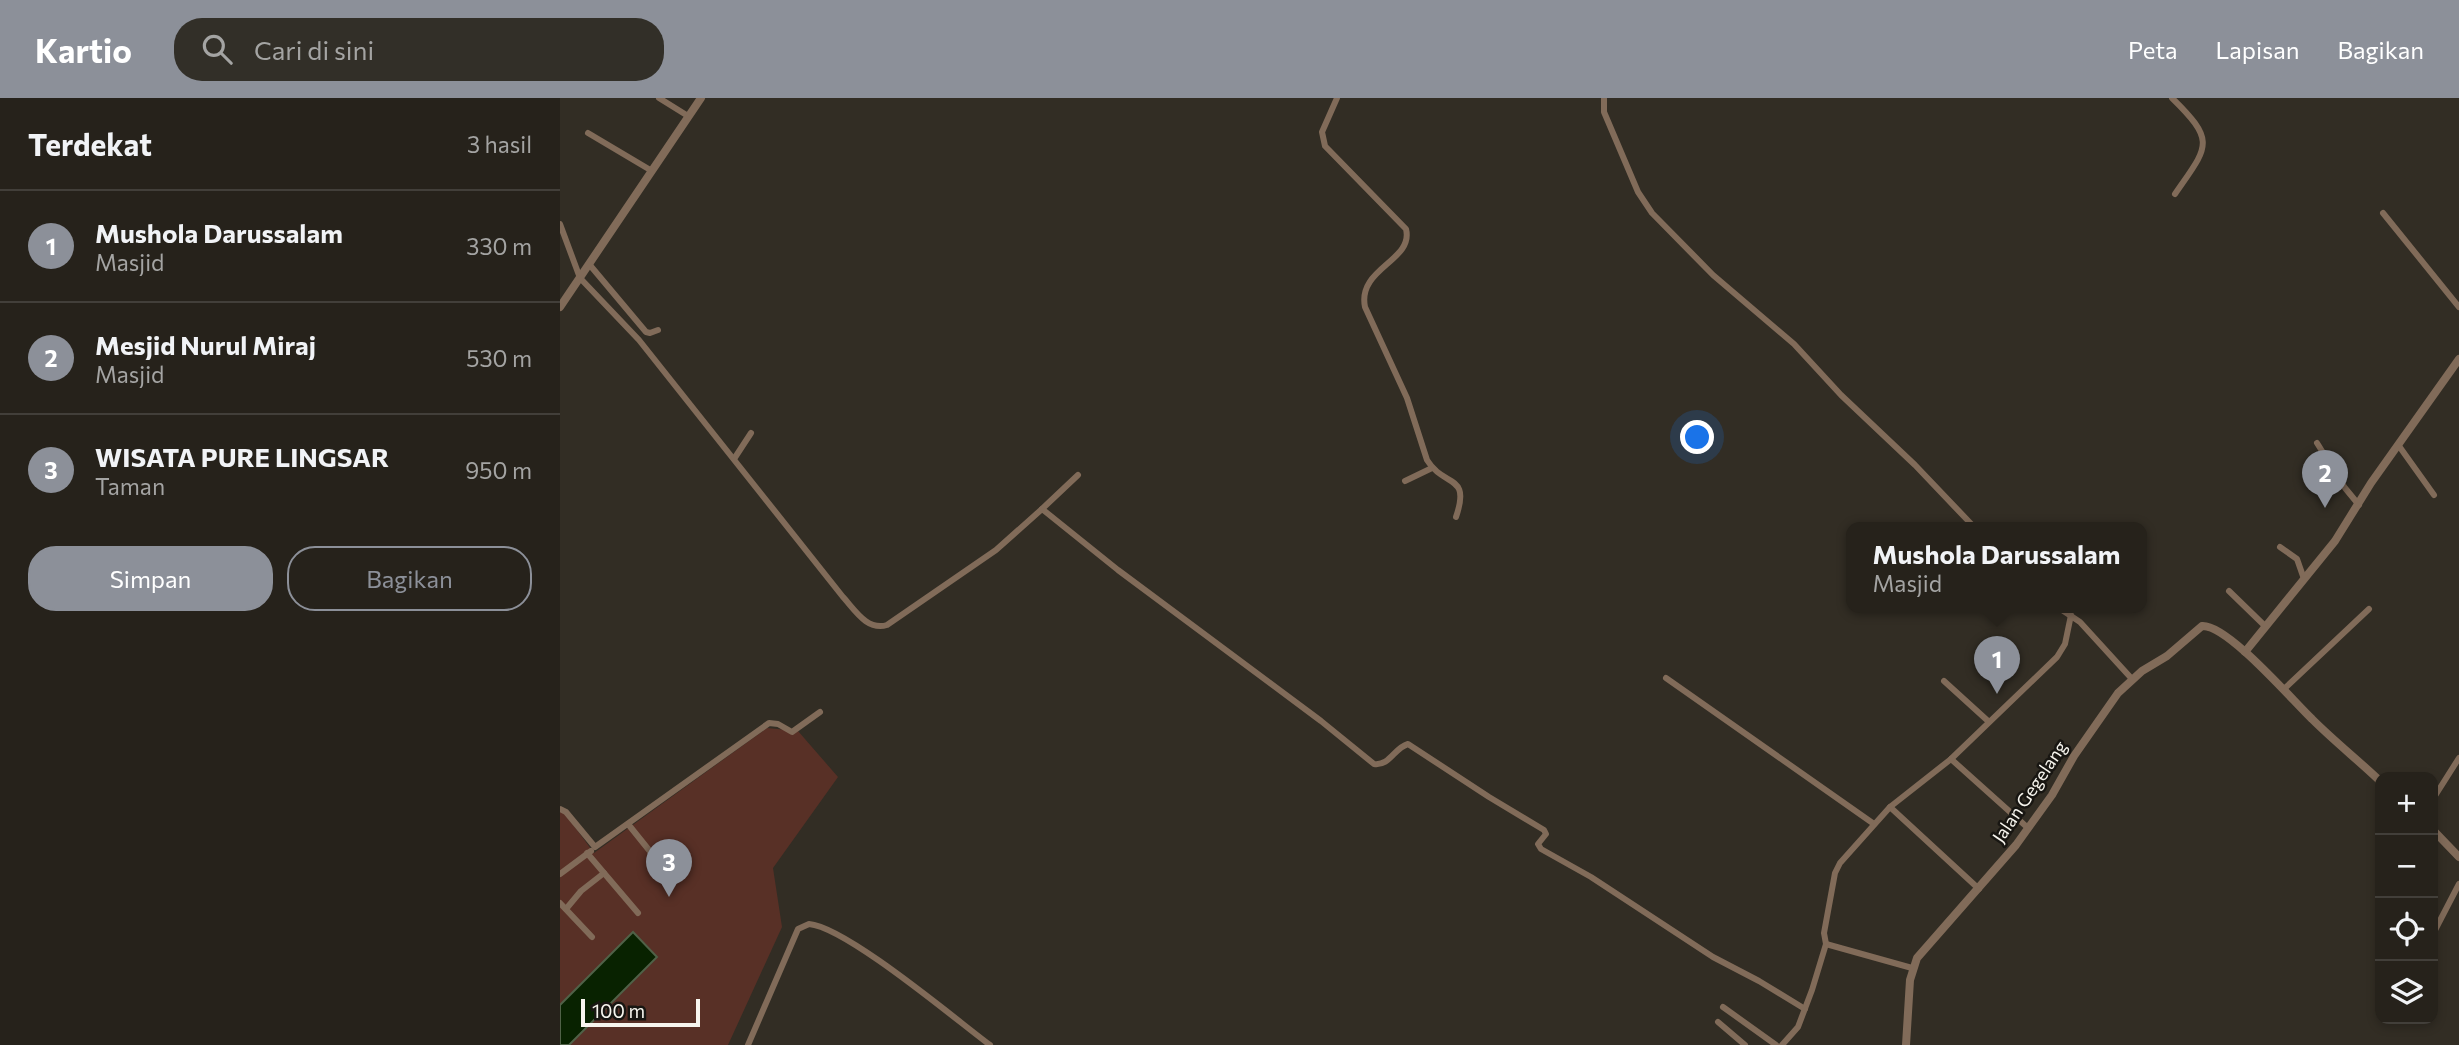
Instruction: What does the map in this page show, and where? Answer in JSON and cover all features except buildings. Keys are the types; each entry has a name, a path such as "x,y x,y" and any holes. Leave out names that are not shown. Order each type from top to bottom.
{"street":[{"path":"659,98 688,116"},
{"path":"560,307 701,98"},
{"path":"1337,98 1322,132 1325,146 1406,229 1408,238 1405,247 1370,282 1363,295 1365,307 1407,398 1421,449 1432,468 1461,491 1462,502 1456,517"},
{"path":"1604,98 1604,112 1638,192 1653,213 1713,275 1794,344 1841,395 1915,465 1969,522"},
{"path":"2172,98 2194,119 2204,148 2175,194"},
{"path":"588,133 652,171"},
{"path":"2383,213 2459,307"},
{"path":"560,224 580,278 639,340 843,597 866,622 880,627 887,625 996,550 1078,475"},
{"path":"589,264 646,332 658,330"},
{"path":"2375,776 2245,652 2335,541 2371,483 2459,359"},
{"path":"734,459 751,433"},
{"path":"2317,443 2359,505"},
{"path":"2399,446 2434,495"},
{"path":"1405,481 1432,468"},
{"path":"1042,509 1374,764 1380,765 1387,761 1400,747 1408,744 1544,830 1546,834 1538,844 1541,849 1591,877 1713,957 1805,1009"},
{"path":"2280,547 2300,563 2304,579"},
{"path":"2230,591 2265,626"},
{"path":"2283,690 2369,609"},
{"path":"2068,613 2132,679"},
{"path":"1782,1045 1798,1027 1805,1009 1826,944 1824,936 1837,869 1844,858 1890,807 1951,759 2061,652 2071,615"},
{"name":"Jalan Gegelang","path":"1906,1045 1908,994 1912,968 1917,958 1979,889 2028,828 2108,706 2141,671 2172,653 2202,626 2213,628 2245,652"},
{"path":"1666,678 1874,824"},
{"path":"1944,681 1988,721"},
{"path":"560,874 769,723 778,724 792,732 820,712"},
{"path":"2438,791 2459,758"},
{"path":"1951,759 2028,828"},
{"path":"1890,807 1979,889"},
{"path":"560,809 566,811 595,847"},
{"path":"628,824 668,875"},
{"path":"2438,835 2459,858"},
{"path":"587,853 638,913"},
{"path":"566,909 581,891 604,873"},
{"path":"2438,924 2459,884"},
{"path":"560,903 592,937"},
{"path":"748,1045 798,929 808,924 823,928 872,957 990,1045"},
{"path":"1826,944 1912,968"},
{"path":"1723,1007 1776,1045"},
{"path":"1718,1022 1745,1045"}],"shaded area":[{"path":"767,728 798,731 838,777 773,868 782,927 728,1045 560,1045 560,807 594,853"},
{"path":"633,932 657,957 569,1045 560,1045 560,1005"}],"place":[{"name":"Mesjid Nurul Miraj","path":"2325,508"},
{"name":"Mushola Darussalam","path":"1997,694"},
{"name":"WISATA PURE LINGSAR","path":"669,897"}]}
